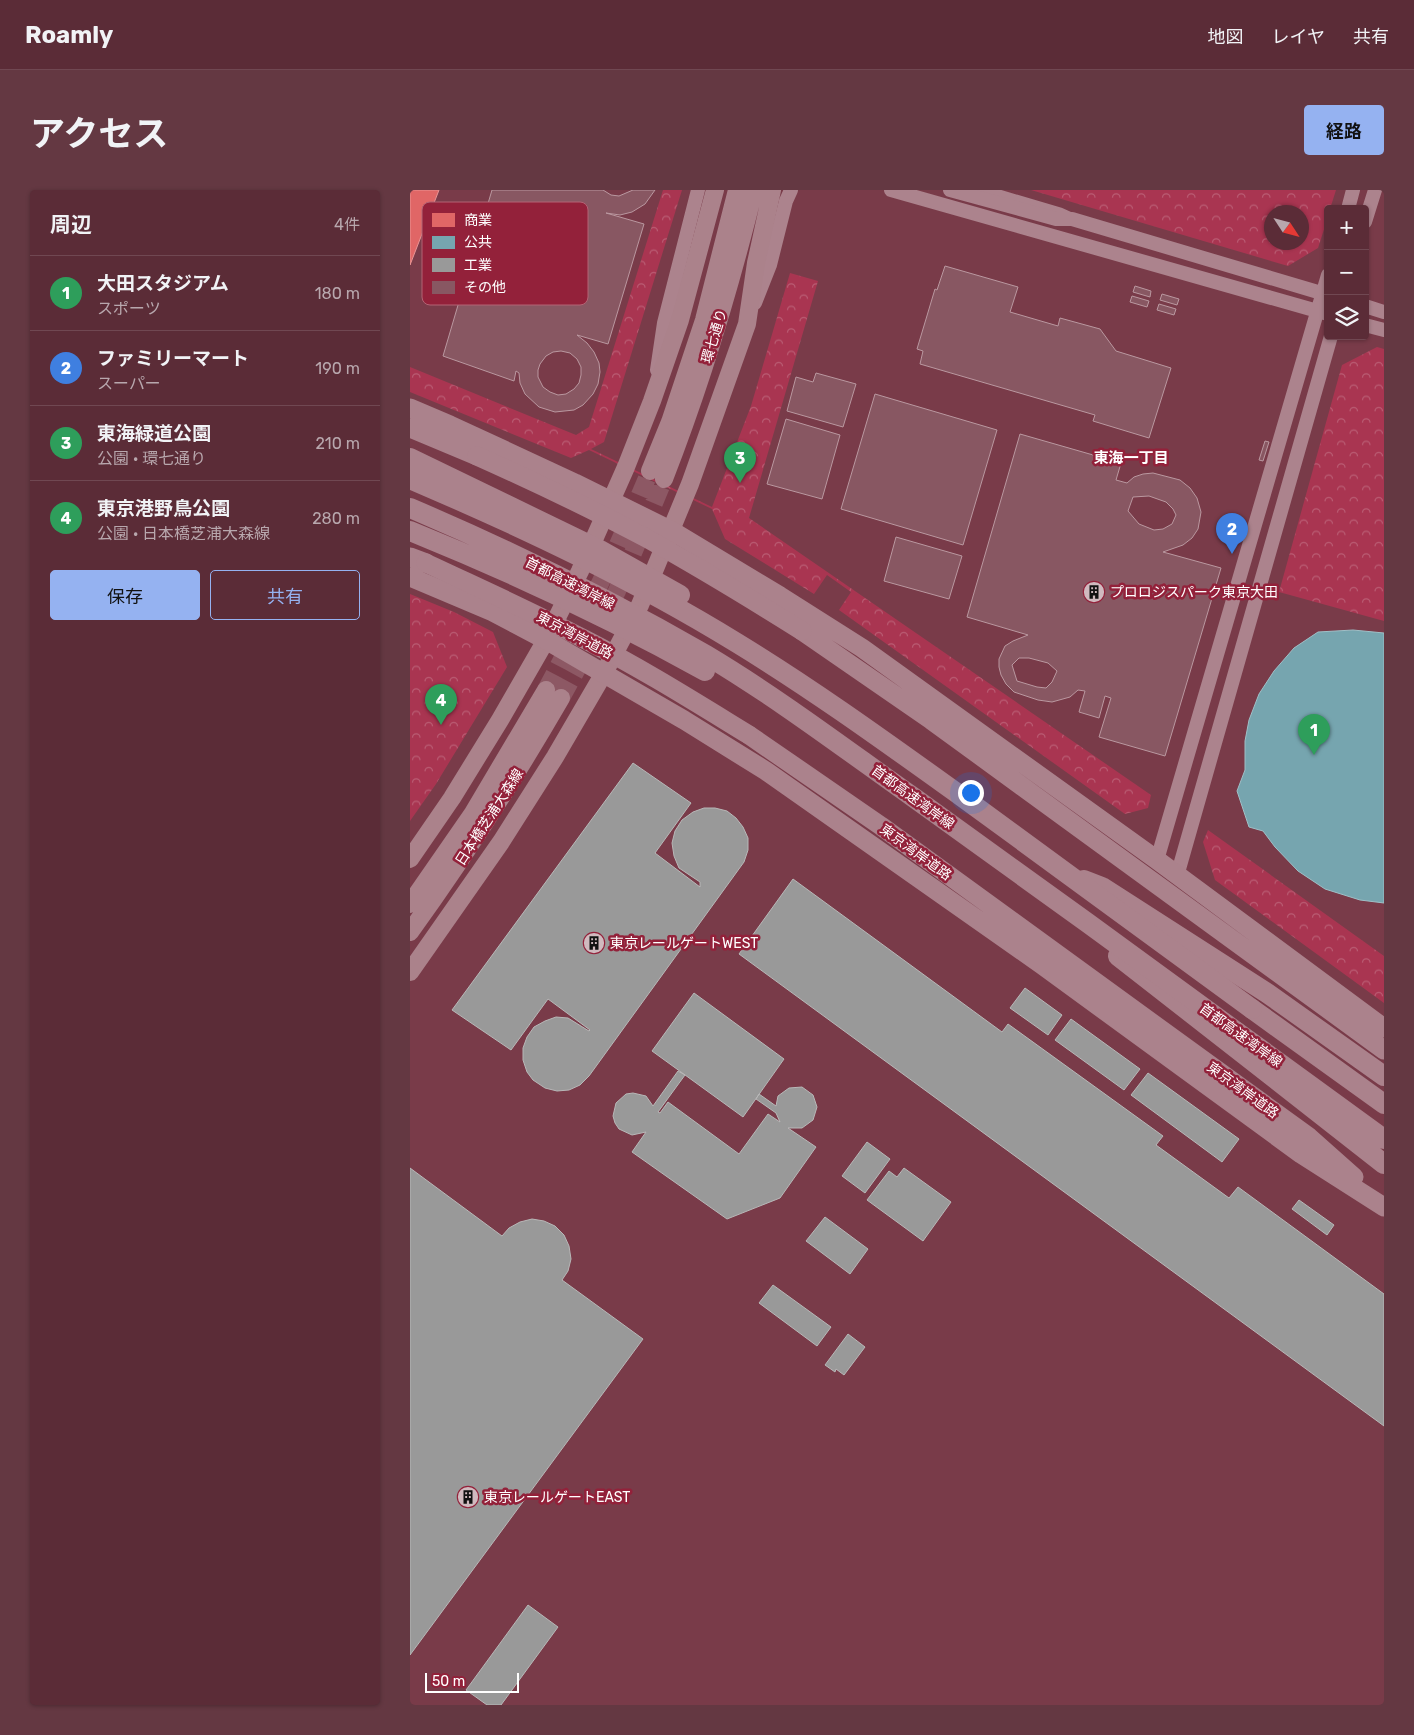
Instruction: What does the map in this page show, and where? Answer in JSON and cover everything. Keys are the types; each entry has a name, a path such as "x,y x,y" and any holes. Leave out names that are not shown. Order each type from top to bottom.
{"highway":[{"path":"410,408 611,500 672,531 862,648 1157,860 1384,1028"},
{"path":"410,428 477,456 596,513 706,572 802,631 931,720 1384,1050"},
{"path":"410,458 535,517 648,575 738,632 845,712"},
{"name":"首都高速湾岸線","path":"410,480 476,508 633,584 738,643 845,712 1384,1104"},
{"name":"首都高速湾岸線","path":"410,508 516,555 593,594 669,635 760,689 1047,892 1232,1037 1384,1139"},
{"path":"410,531 482,560 614,622 828,736"},
{"name":"東京湾岸道路","path":"418,560 526,609 586,639 649,674 749,735 881,826 1308,1137 1384,1206"},
{"path":"410,577 493,612 546,640 684,720 766,771 1042,965 1301,1154 1384,1206"},
{"path":"1071,875 1102,887 1267,993 1384,1076"},
{"path":"1232,1037 1384,1164"}],"main road":[{"path":"410,859 452,798 500,720 546,640 580,572 652,401 680,320 715,190"},
{"name":"環七通り","path":"737,190 704,320 670,422 657,475 684,426 706,365 734,272 754,190"},
{"path":"410,972 501,842 555,757 604,673 640,604 672,531 747,324 756,263 772,190"},
{"name":"日本橋芝浦大森線","path":"410,904 553,694 488,820 410,932"}],"street":[{"path":"652,401 664,323 698,190"},
{"path":"747,324 770,265 786,201 791,190"},
{"path":"891,190 1322,313"},
{"path":"950,190 1056,219 1072,219"},
{"path":"982,190 1060,213 1072,219 1324,294"},
{"path":"1349,205 1354,190"},
{"path":"1369,209 1375,190"},
{"path":"1157,860 1322,313 1325,295"},
{"path":"1369,307 1384,312"},
{"path":"1369,326 1384,330"},
{"path":"1177,876 1330,340"}],"green space":[{"path":"663,190 682,190 604,442 591,449 712,507 751,406 790,273 818,281 749,518 1151,795 1148,808 1125,814 839,610 851,592 827,575 814,594 725,539 712,509 589,450 571,458 410,392 410,367 576,435 589,427"},
{"path":"1031,190 1336,190 1331,205 1324,205 1324,229 1318,248 1288,266"},
{"path":"1377,347 1384,349 1384,621 1279,592 1342,365"},
{"path":"410,594 454,612 493,632 507,667 436,784 410,821"},
{"path":"1208,830 1384,956 1384,1003 1215,880 1203,842"}],"building: 商業":[{"path":"410,190 439,190 434,202 422,202 422,234 410,265"}],"building: 公共":[{"path":"1353,630 1384,633 1384,903 1360,900 1325,889 1298,871 1275,847 1263,831 1249,827 1237,791 1245,770 1245,741 1249,720 1259,694 1274,671 1294,648 1318,632"}],"building: 工業":[{"name":"東京レールゲートWEST","path":"633,763 691,803 655,853 700,887 700,882 679,868 674,856 672,843 675,831 682,820 693,812 704,808 727,811 736,818 748,838 748,850 744,862 589,1076 580,1085 569,1090 557,1091 545,1088 533,1080 527,1072 523,1060 523,1048 527,1037 534,1027 556,1017 568,1018 590,1030 548,999 511,1050 452,1010"},
{"path":"793,879 1002,1032 1008,1024 1163,1136 1156,1145 1229,1198 1238,1187 1384,1294 1384,1426 739,954"},
{"path":"1025,988 1062,1015 1048,1035 1010,1008"},
{"path":"694,993 784,1059 743,1117 652,1051"},
{"path":"1071,1019 1140,1069 1124,1090 1055,1040"},
{"path":"678,1071 685,1075 658,1112 660,1113 668,1102 739,1154 768,1114 780,1122 776,1113 756,1099 759,1094 776,1106 778,1096 789,1088 802,1087 813,1095 817,1107 813,1120 802,1128 788,1128 816,1147 780,1198 727,1219 632,1152 646,1132 632,1135 619,1129 613,1116 616,1103 626,1094 633,1093 646,1096 653,1106"},
{"path":"1148,1073 1239,1139 1222,1162 1131,1095"},
{"path":"867,1142 890,1159 865,1193 842,1176"},
{"name":"東京レールゲートEAST","path":"410,1168 502,1236 509,1228 520,1222 532,1219 544,1221 555,1226 564,1235 569,1246 571,1259 568,1271 562,1280 643,1339 410,1655"},
{"path":"904,1168 951,1202 923,1241 867,1200 889,1171 897,1177"},
{"path":"1299,1200 1334,1225 1327,1235 1292,1209"},
{"path":"825,1217 868,1249 850,1274 806,1241"},
{"path":"773,1285 831,1327 817,1346 759,1303"},
{"path":"848,1334 865,1347 844,1375 836,1369 835,1372 825,1365"},
{"path":"528,1605 558,1627 501,1705 487,1705 466,1690"}],"building: その他":[{"path":"492,190 603,190 611,195 619,196 633,190 655,190 645,204 632,212 620,215 606,213 644,224 608,344 577,335 587,343 599,363 598,384 593,394 583,405 574,410 555,412 539,407 525,394 520,383 519,373 516,371 514,381 443,356 458,305 588,305 588,202 488,202","holes":["561,351 570,353 577,359 581,367 581,375 579,383 574,389 566,394 558,395 543,387 538,377 538,370 546,356 553,352"]},
{"path":"945,266 1018,287 1010,312 1058,326 1060,318 1100,329 1116,351 1171,368 1149,438 1093,421 1095,415 920,364 923,351 917,349 935,289 937,290"},
{"path":"1135,286 1151,291 1150,297 1133,292"},
{"path":"1162,294 1179,299 1177,305 1160,300"},
{"path":"1132,296 1149,301 1147,307 1130,302"},
{"path":"1159,304 1176,309 1174,315 1157,310"},
{"path":"816,373 856,384 843,427 787,411 796,377 813,382"},
{"path":"875,394 997,430 963,545 841,509"},
{"path":"786,419 840,435 822,499 767,484"},
{"name":"プロロジスパーク東京大田","path":"1020,434 1121,463 1116,480 1127,483 1134,477 1153,473 1180,480 1190,488 1197,498 1201,512 1198,529 1192,538 1183,545 1163,552 1221,568 1165,756 1099,737 1111,698 1105,696 1099,718 1079,712 1085,691 1078,690 1070,697 1052,702 1038,700 1014,692 1001,675 999,659 1005,646 1028,635 967,617","holes":["1149,496 1166,502 1173,509 1176,515 1172,524 1163,529 1154,530 1139,524 1128,511 1133,497","1019,658 1029,658 1048,663 1057,671 1052,682 1046,688 1017,681 1012,665"]},
{"path":"1265,441 1269,442 1263,461 1259,460"},
{"path":"896,537 962,556 949,599 884,581"}],"tunnel":[{"path":"546,690 601,582 650,471"},
{"path":"561,698 617,591 664,479"}],"place":[{"name":"東海緑道公園","path":"740,483"},
{"name":"ファミリーマート","path":"1232,554"},
{"name":"プロロジスパーク東京大田","path":"1094,592"},
{"name":"東京港野鳥公園","path":"441,725"},
{"name":"大田スタジアム","path":"1314,755"},
{"name":"東京レールゲートWEST","path":"594,943"},
{"name":"東京レールゲートEAST","path":"468,1497"}],"district":[{"name":"東海一丁目","path":"1131,458"}]}
